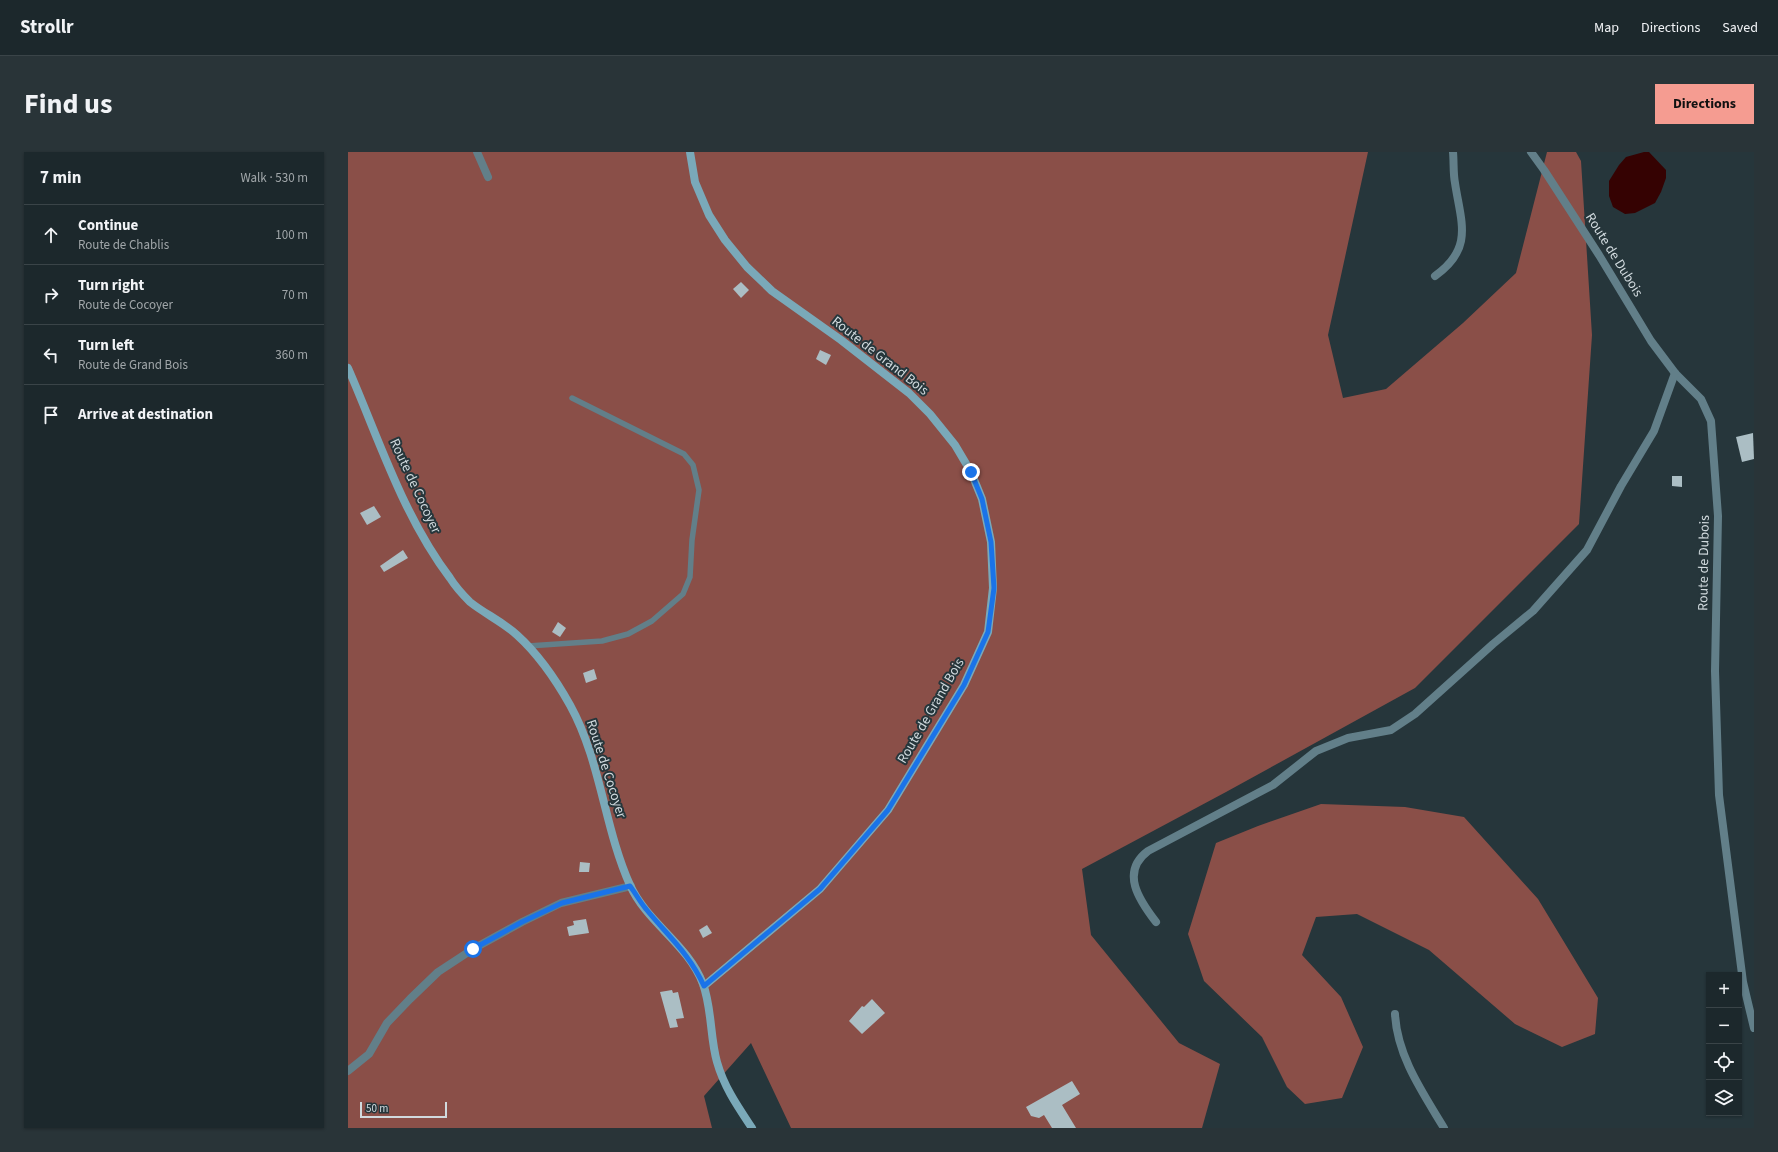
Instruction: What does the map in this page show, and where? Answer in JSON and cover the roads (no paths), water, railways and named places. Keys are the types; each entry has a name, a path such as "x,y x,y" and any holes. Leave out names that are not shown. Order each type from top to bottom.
{"main road":[{"name":"Route de Grand Bois","path":"690,152 696,182 709,215 725,240 747,267 772,291 841,340 910,393 930,414 955,445 971,472 982,499 991,542 994,588 988,632 964,685 888,810 820,889 704,986"},
{"name":"Route de Cocoyer","path":"348,368 405,504 450,580 469,601 516,633 551,674 570,705 583,731 617,848 630,886 645,909 683,951 696,969 704,986 717,1062 731,1097 752,1128"}],"street":[{"path":"477,152 488,177"},
{"path":"1435,276 1449,264 1460,241 1463,230 1455,182 1454,152"},
{"name":"Route de Dubois","path":"1531,152 1595,249 1651,341 1675,373 1701,400 1711,421 1718,516 1715,671 1719,795 1743,982 1754,1028"},
{"path":"1156,922 1137,893 1134,882 1134,870 1140,857 1148,851 1273,785 1316,751 1348,738 1391,730 1415,714 1493,644 1533,611 1587,550 1621,486 1654,430 1675,373"},
{"path":"348,1071 370,1054 387,1023 410,999 438,972 467,952 522,922 562,903 630,886"},
{"path":"1395,1014 1395,1030 1401,1047 1418,1085 1444,1128"}],"lane":[{"path":"528,646 602,641 628,634 652,622 683,594 690,577 692,540 699,490 693,465 684,454 572,398"}]}
